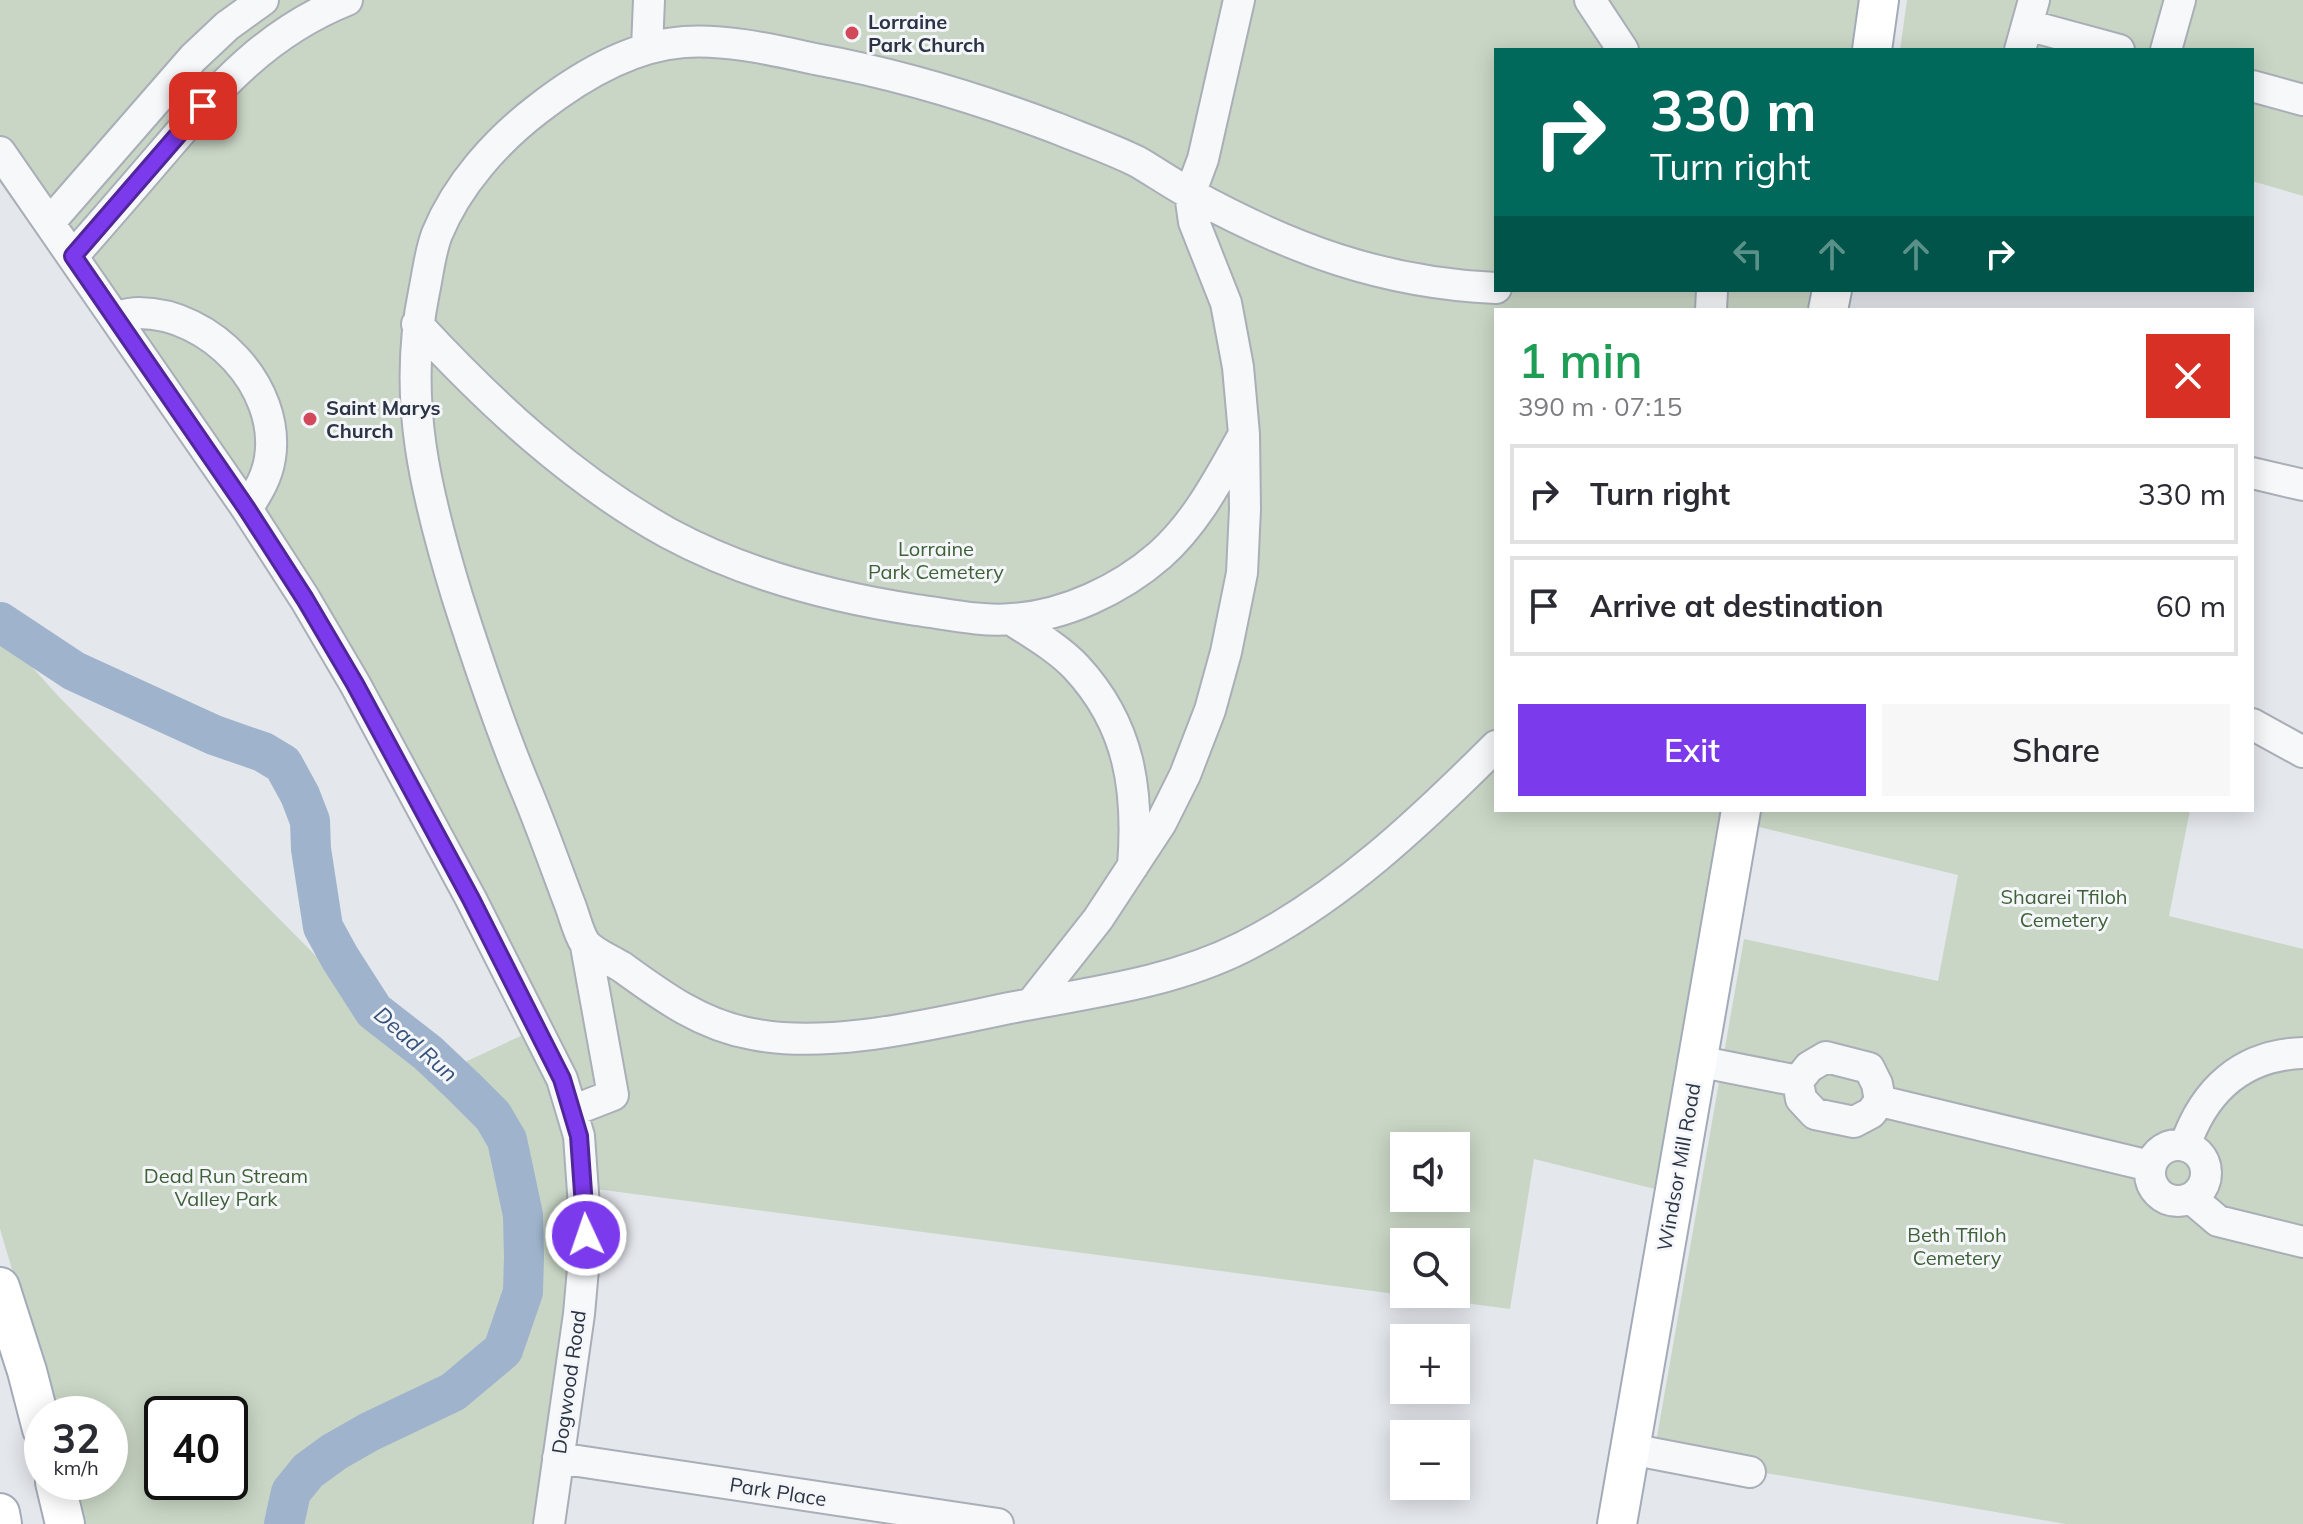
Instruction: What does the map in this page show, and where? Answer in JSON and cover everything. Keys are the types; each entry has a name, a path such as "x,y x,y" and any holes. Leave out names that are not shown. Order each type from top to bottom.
{"main road":[{"path":"1872,48 1879,0"},
{"name":"Windsor Mill Road","path":"1617,1524 1741,812"},
{"path":"0,1287 33,1396"},
{"path":"59,1500 65,1524"},
{"path":"0,1513 2,1524"}],"street":[{"path":"50,222 193,58 227,26 263,0"},
{"path":"73,256 221,85 253,55 285,31 347,0"},
{"path":"647,48 649,0"},
{"path":"1031,1004 1098,919 1161,823 1185,775 1210,710 1226,652 1242,573 1244,434 1238,367 1226,303 1194,222 1190,194 1203,159 1239,0"},
{"path":"1590,0 1622,48"},
{"path":"2167,48 2180,0"},
{"path":"2027,25 2112,48"},
{"path":"572,1111 613,1095 586,946 470,639 420,460 416,398 417,324 435,239 455,199 484,159 517,125 562,90 603,67 647,48 687,41 750,46 879,71 984,101 1135,161 1190,194 1302,247 1356,267 1402,279 1494,288"},
{"path":"2254,87 2303,100"},
{"name":"Dogwood Road","path":"0,152 247,509 305,599 377,725 562,1079 582,1163 586,1235 579,1314 549,1524"},
{"path":"115,317 140,313 174,319 202,331 228,352 253,380 272,435 270,460 263,483 247,509"},
{"path":"417,324 467,377 526,431 619,503 669,533 767,576 888,606 966,617 1012,620 1049,613 1085,601 1136,573 1160,555 1210,496 1244,434"},
{"path":"2254,473 2303,485"},
{"path":"1012,620 1075,666 1116,726 1128,758 1135,791 1133,870"},
{"path":"2254,725 2303,752"},
{"path":"586,946 619,965 650,990 718,1026 752,1035 818,1039 932,1023 1162,979 1206,965 1285,924 1328,895 1444,798 1494,748"},
{"path":"2185,1146 2193,1121 2217,1088 2253,1064 2273,1056 2303,1053"},
{"path":"1826,1057 1869,1068 1877,1084 1880,1101 1871,1113 1854,1122 1815,1114 1801,1099 1798,1081 1809,1067 1826,1057"},
{"path":"1697,1061 1798,1081"},
{"path":"1880,1101 2150,1166"},
{"path":"2169,1146 2193,1148 2202,1156 2206,1167 2203,1187 2191,1198 2173,1201 2160,1195 2151,1182 2150,1166 2155,1155 2169,1146"},
{"path":"2191,1198 2218,1221 2303,1242"},
{"path":"1630,1449 1750,1472"},
{"name":"Park Place","path":"558,1458 867,1515 998,1524"}],"green space":[{"name":"Lorraine Park Cemetery","path":"0,0 1867,0 1861,48 1494,48 1494,292 1819,292 1816,308 1494,308 1494,812 1729,812 1663,1191 1534,1159 1510,1309 1470,1304 1470,1228 1390,1228 1390,1293 596,1189 589,1133 272,524 0,135"},
{"path":"1907,0 2303,0 2303,196 2254,182 2254,48 1900,48"},
{"name":"Dead Run Stream Valley Park","path":"0,631 59,697 435,1076 529,1032 568,1132 573,1251 537,1524 83,1524 77,1500 128,1500 128,1396 50,1396 0,1229"},
{"name":"Beth Tfiloh Cemetery","path":"1757,812 2190,812 2169,916 2303,949 2303,1524 2066,1524 1654,1454 1744,939 1938,981 1958,875 1755,826"}],"waterway":[{"name":"Dead Run","path":"0,622 74,671 214,735 263,752 283,764 310,821 311,849 323,927 340,958 374,1011 428,1053 464,1087 493,1116 507,1140 523,1215 524,1257 523,1292 503,1350 453,1392 369,1432 308,1471 291,1492 284,1524"}],"place":[{"name":"Lorraine Park Church","path":"852,33"},
{"name":"Saint Marys Church","path":"310,419"}],"route":[{"path":"203,106 73,256 305,599 355,684 471,899 562,1079 579,1136 586,1235"}],"park label":[{"name":"Shaarei Tfiloh Cemetery","path":"2064,908"}]}
